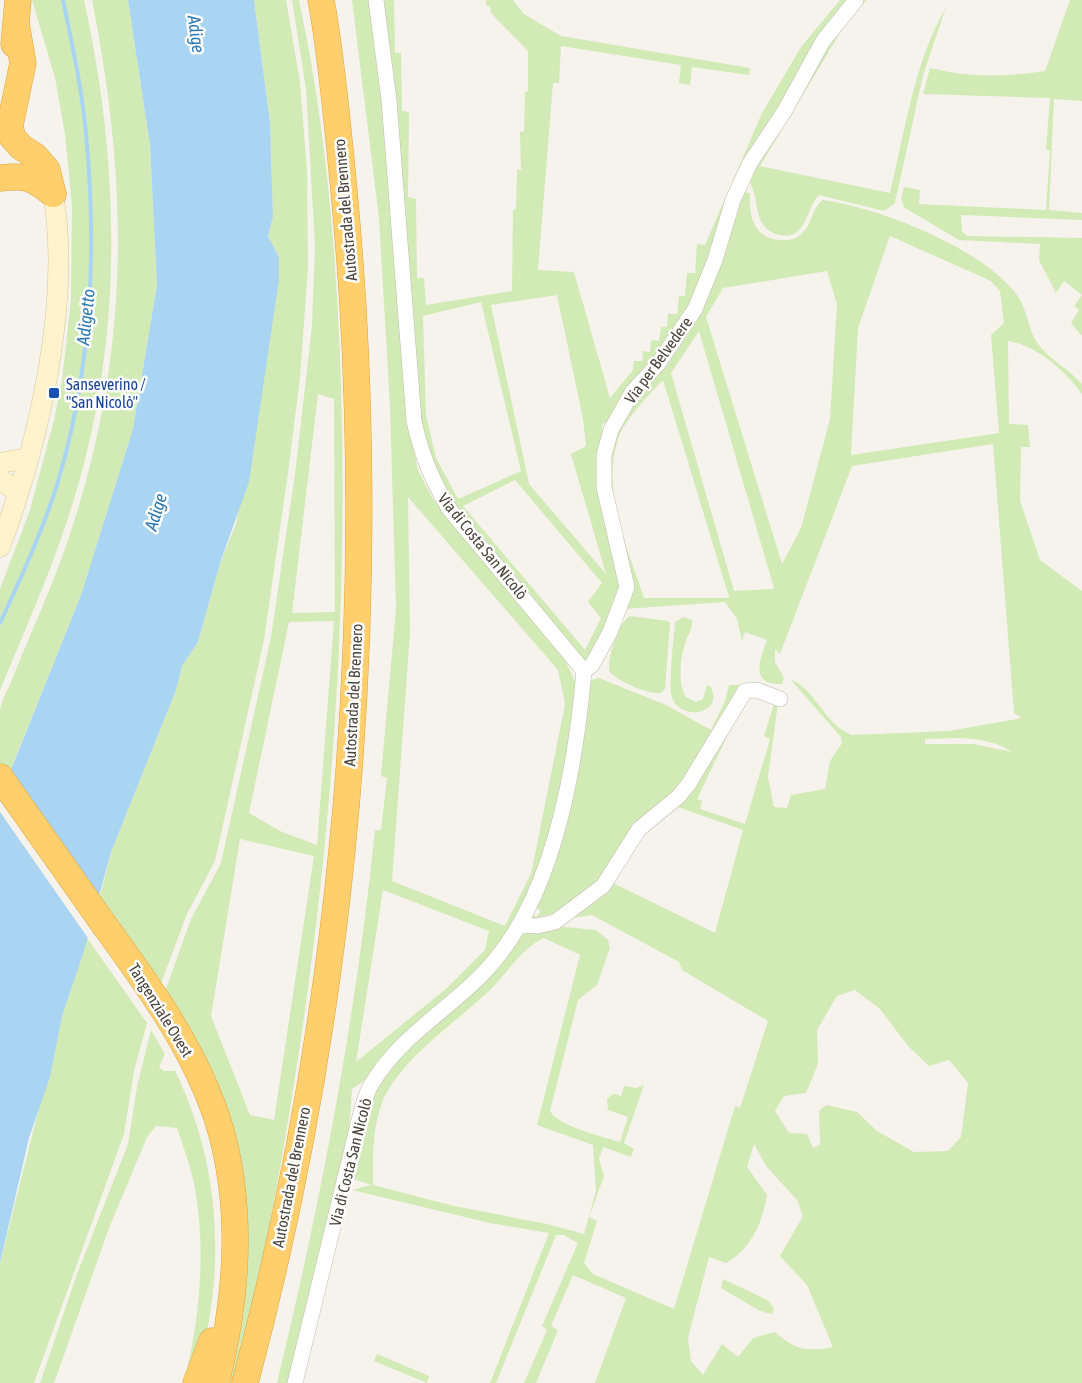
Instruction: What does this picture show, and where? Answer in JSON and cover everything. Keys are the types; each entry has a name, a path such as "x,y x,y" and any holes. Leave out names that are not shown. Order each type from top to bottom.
{"highway":[{"path":"0,51 7,0"},
{"path":"0,115 17,29 18,0"},
{"name":"Autostrada del Brennero","path":"245,1383 290,1190 319,1028 342,855 356,688 360,550 359,416 348,224 321,0"},
{"name":"Autostrada del Brennero","path":"262,1383 302,1208 335,1028 358,855 370,697 376,554 376,420 365,222 337,0"},
{"path":"17,29 23,63 10,125 12,137 21,147 35,156 47,170 53,194"},
{"path":"0,178 20,175 34,179 53,194"},
{"name":"Tangenziale Ovest","path":"0,777 135,968 178,1047 207,1091 220,1130 232,1185 235,1213 234,1290 225,1349 216,1383"},
{"name":"Tangenziale Ovest","path":"0,800 144,1004 178,1047 202,1118 216,1171 222,1226 222,1253 212,1341 202,1383"},
{"path":"196,1383 212,1341"}],"street":[{"name":"Via di Costa San Nicolò","path":"295,1383 362,1110 372,1083 396,1053 468,990 496,959 520,925 549,858 582,705 584,671 450,510 433,483 422,456 414,421 389,99 376,0"},
{"name":"Via per Belvedere","path":"584,671 592,664 610,632 627,587 604,488 604,455 611,430 633,391 658,364 695,309 715,260 733,200 750,163 784,112 823,41 856,0"},
{"path":"0,546 18,493 49,376 58,243 53,194"},
{"path":"0,464 28,458"},
{"path":"0,479 18,493"},
{"path":"520,925 537,926 555,922 603,886 639,829 678,797 688,785 745,691 757,690 780,699"}],"green space":[{"path":"32,0 84,0 97,65 105,131 110,196 111,262 107,328 99,393 86,457 52,564 0,690 0,589 30,510 54,420 62,381 71,299 72,206 65,134 55,78"},
{"path":"92,0 128,0 150,145 157,285 133,429 81,595 8,776 0,765 1,705 66,546 87,477 102,409 112,342 117,275 117,207 113,139"},
{"path":"254,0 286,0 300,82 307,171 308,267 300,378 264,640 215,861 187,914 160,986 99,900 111,852 176,690 182,666 198,642 220,563 236,524 279,257 268,236 273,217 270,123"},
{"path":"292,0 299,0 309,53 331,212 342,425 340,621 328,815 291,1106 270,1222 238,1363 233,1383 224,1383 243,1219 164,994 191,919 221,863 271,637 295,474 312,326 315,246 306,89","holes":["318,394 334,399 335,612 292,613","334,621 317,845 282,832 249,813 289,622","240,839 314,856 274,1120 250,1115 211,1016"]},
{"path":"352,0 370,0 385,120 409,429 418,470 433,499 561,652 575,681 575,716 544,858 513,925 478,973 395,1045 364,1081 352,1089 348,1142 288,1383 277,1383 308,1246 335,1108 358,970 375,830 381,830 387,778 381,776 396,609 390,406 379,218","holes":["408,497 558,670 565,704 531,874 505,926 392,881 410,633","383,890 489,931 485,950 447,988 356,1062"]},
{"path":"379,0 394,0 395,53 401,53 402,111 409,112 408,197 416,199 417,278 424,278 426,305 512,291 513,210 516,209 517,170 521,170 520,132 524,131 525,92 528,91 528,51 491,13 486,0 513,0 524,14 561,36 750,68 749,75 692,67 690,85 679,83 681,65 561,46 559,83 553,83 538,270 574,272 610,398 633,370 634,361 642,361 643,351 650,352 651,340 659,341 661,327 667,327 668,314 677,314 679,296 685,296 687,273 695,273 697,244 705,245 762,113 801,47 840,0 850,0 796,82 689,311 609,423 602,425 623,587 588,663 580,659 463,519 424,449","holes":["557,295 583,419 586,446 571,454 606,574 529,484 491,305","481,302 521,471 458,499 436,458 426,415 423,316","515,480 602,583 588,602 601,618 585,650 463,506"]},
{"path":"861,0 867,0 852,13 760,166 890,193 918,74 946,7 923,75 895,203 884,211 819,195 804,224 797,232 786,236 779,235 764,226 760,219 753,188 749,181 751,170 811,71"},
{"path":"1070,0 1082,0 1082,101 1054,99 1049,210 1082,213 1082,220 961,215 962,231 967,236 1082,238 1082,295 1064,281 1056,293 1039,260 1040,244 959,240 905,208 901,199 904,187 920,190 919,204 1046,210 1050,151 1046,149 1050,98 923,94 930,68 987,76 1045,71"},
{"path":"744,191 750,194 750,210 758,230 778,240 793,239 804,232 816,208 823,200 846,204 900,221 955,246 980,261 1017,295 1038,344 1082,384 1082,394 1050,361 1030,348 1008,341 1009,424 1028,425 1030,447 1021,447 1020,501 1040,560 1082,591 1082,1383 595,1383 626,1298 573,1275 551,1326 558,1330 536,1383 524,1383 547,1330 542,1326 578,1243 564,1235 556,1235 496,1383 490,1383 549,1233 490,1223 352,1190 371,1185 353,1179 353,1170 373,1092 393,1062 521,935 555,926 596,930 608,940 610,948 597,985 578,1000 550,1111 571,1126 620,1142 628,1117 608,1110 607,1099 613,1094 621,1096 624,1086 636,1088 644,1085 624,1143 634,1149 631,1157 603,1147 599,1159 604,1176 589,1217 597,1221 584,1263 593,1274 674,1309 735,1106 740,1108 768,1021 682,970 679,962 592,915 565,919 611,882 715,933 743,830 675,806 747,695 697,799 702,801 700,809 745,824 770,739 764,736 775,701 778,703 768,777 774,807 787,808 791,795 825,789 830,761 842,743 841,737 790,679 807,691 834,723 852,735 949,731 1022,718 1014,713 993,444 852,466 780,654 775,649 775,662 784,678 782,684 765,681 761,676 760,663 767,640 745,632 742,641 737,619 725,602 624,609 609,510 608,453 613,437 634,399 704,309 702,301","holes":["890,236 991,281 1000,291 1004,323 991,335 999,433 851,455 858,328","827,271 837,304 830,419 801,528 782,564 706,317 723,288","699,331 774,588 734,591 671,373","663,380 729,598 644,598 624,540 613,479 614,459 621,432 631,416","925,739 973,739 987,741 1012,752 973,744 925,744","544,938 580,955 537,1125 593,1145 596,1191 584,1234 547,1224 454,1206 373,1185 376,1123 390,1087 414,1057 488,992 528,949","855,990 880,1009 908,1046 929,1066 949,1060 968,1083 961,1137 948,1151 914,1152 877,1131 857,1112 826,1105 819,1111 820,1145 813,1148 807,1134 789,1133 775,1111 784,1096 806,1093 818,1064 817,1030 837,996","754,1144 766,1166 797,1200 803,1216 780,1256 807,1285 833,1347 802,1348 789,1343 775,1332 753,1338 738,1357 722,1344 703,1375 691,1361 688,1338 709,1257 726,1263 742,1251 759,1225 767,1195 747,1167"]},
{"path":"1082,295 1082,336 1071,323 1079,310 1074,306"},
{"path":"630,616 670,623 665,689 661,693 649,692 633,686 609,671 614,641 621,626"},
{"path":"684,617 692,620 692,624 682,656 683,692 686,697 696,702 703,699 707,685 711,687 713,696 712,704 700,712 684,710 672,698 671,672 675,622"},
{"path":"599,678 666,705 711,730 725,701 729,685 739,685 701,758 600,882 557,913 530,919 530,916 537,916 541,911 535,907 591,680"},
{"path":"87,938 147,1023 134,1071 124,1134 34,1383 0,1383 0,1263 62,1016"},
{"path":"151,1030 165,1054 159,1067 164,1071 175,1071 199,1132 207,1164 215,1228 215,1261 213,1294 204,1340 188,1383 184,1383 197,1313 201,1266 199,1219 193,1178 177,1128 156,1126 147,1137 109,1228 54,1383 40,1383 77,1274 128,1144 137,1087"},
{"path":"723,1279 769,1301 774,1309 772,1314 760,1311 721,1288"},
{"path":"377,1354 429,1376 427,1383 374,1361"}],"water":[{"name":"Adige","path":"128,0 254,0 270,123 273,217 268,236 279,257 279,279 249,482 220,563 198,642 182,666 176,690 111,852 84,951 62,1016 50,1077 29,1138 0,1263 0,797 81,595 133,429 157,285 150,145"}],"pier":[{"path":"0,789 101,903 90,941 0,812"}],"waterway":[{"name":"Adigetto","path":"0,623 38,537 57,485 68,443 84,355 91,267 89,178 82,100 63,0"}],"place":[{"name":"Sanseverino / \"San Nicolò\"","path":"54,393"}]}
